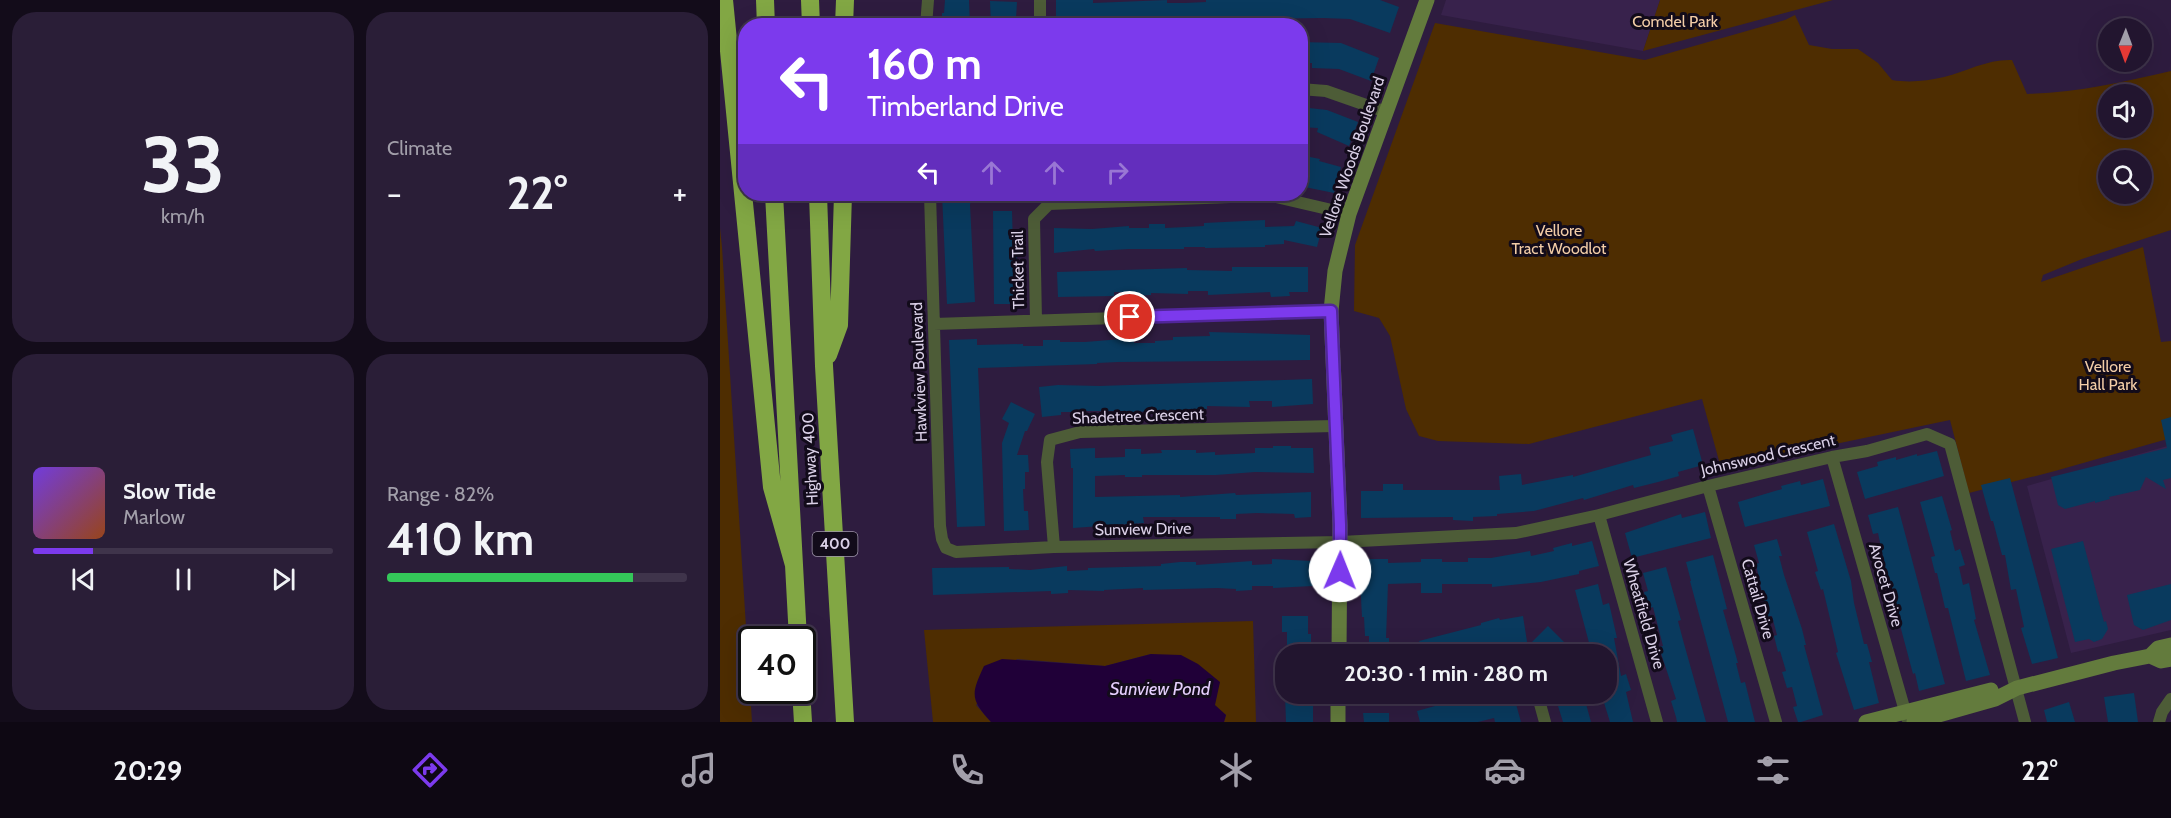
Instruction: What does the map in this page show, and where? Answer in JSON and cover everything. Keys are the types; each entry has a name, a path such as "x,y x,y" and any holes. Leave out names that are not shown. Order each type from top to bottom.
{"highway":[{"path":"724,0 738,142"},
{"path":"765,0 766,18"},
{"path":"810,0 811,18"},
{"path":"844,18 845,0"},
{"path":"744,201 772,488 794,565"},
{"name":"Highway 400","path":"774,201 797,626"},
{"name":"Highway 400","path":"818,201 824,366 845,722"},
{"path":"824,366 839,325 843,201"},
{"path":"802,704 803,722"}],"street":[{"path":"927,18 928,0"},
{"path":"1040,0 1040,18"},
{"name":"Vellore Woods Boulevard","path":"1339,644 1341,542 1331,311 1340,247 1348,214 1427,0"},
{"path":"1308,90 1326,91 1386,112"},
{"name":"Hawkview Boulevard","path":"930,201 940,526 946,548"},
{"name":"Thicket Trail","path":"1036,320 1034,219 1049,204 1142,201"},
{"name":"Thicket Trail","path":"1293,201 1348,214"},
{"path":"934,324 1331,311"},
{"name":"Shadetree Crescent","path":"1054,547 1047,462 1050,440 1080,432 1335,426"},
{"name":"Johnswood Crescent","path":"1341,542 1516,533 1599,515 1708,486 1867,451 1927,434 1950,444 2018,688"},
{"name":"Avocet Drive","path":"1833,457 1909,719"},
{"name":"Cattail Drive","path":"1708,486 1776,722"},
{"name":"Wheatfield Drive","path":"1599,515 1658,722"},
{"name":"Sunview Drive","path":"946,548 957,552 1054,547 1341,542"},
{"path":"1866,722 1909,719 1995,699 2018,688 2150,656 2158,648 2171,645"},
{"path":"2150,656 2161,661 2171,659"},
{"path":"2018,688 2025,722"},
{"path":"2159,722 2162,712 2171,699"},
{"path":"1338,704 1338,722"},
{"path":"1540,704 1545,722"}],"shaded area":[{"path":"1446,0 1660,0 1643,51 1441,15"},
{"path":"2171,445 2171,630 2071,653 2027,486"}],"green space":[{"name":"Comdel Park","path":"1660,0 1833,0 1643,51"},
{"name":"Vellore Tract Woodlot","path":"1795,15 1809,45 1832,49 1858,49 1878,63 1892,80 1918,81 1938,78 1986,63 2012,60 2027,94 2098,86 2098,138 2152,138 2152,84 2111,84 2171,71 2171,230 2082,259 2043,275 2041,282 2143,247 2161,342 2171,341 2171,438 1969,493 1950,420 1721,468 1702,399 1529,444 1438,441 1419,436 1406,409 1390,336 1379,318 1354,311 1355,245 1435,23 1645,60 1785,20"},
{"path":"720,228 746,626 738,626 738,704 751,704 752,722 720,722"},
{"path":"1253,621 1256,722 1224,722 1226,715 1151,654 1105,666 1017,659 976,705 991,722 933,722 924,630"}],"water":[{"name":"Sunview Pond","path":"1151,654 1181,655 1198,664 1220,682 1215,705 1226,715 1224,722 991,722 976,702 975,690 984,666 1002,659 1105,666"}],"building":[{"path":"945,0 969,0 970,18 942,18 942,13 944,13"},
{"path":"1056,0 1093,0 1093,3 1167,0 1167,3 1185,3 1206,2 1206,0 1380,0 1399,7 1390,33 1350,19 1056,18"},
{"path":"990,1 1017,2 1016,18 991,18"},
{"path":"1308,42 1341,43 1379,58 1371,81 1339,69 1312,68 1312,63 1308,63"},
{"path":"1308,108 1327,110 1358,122 1349,146 1317,132 1318,128 1308,127"},
{"path":"1308,157 1341,167 1334,193 1308,188"},
{"path":"942,201 971,201 975,302 947,304"},
{"path":"993,211 1012,211 1013,248 1017,247 1014,285 1018,284 1019,304 994,304"},
{"path":"1265,220 1265,227 1294,226 1296,221 1322,228 1317,247 1284,240 1284,244 1265,245 1265,247 1184,247 1184,249 1095,251 1094,249 1054,253 1054,228 1092,229 1129,226 1129,228 1149,228 1149,224 1165,224 1165,228 1204,226 1204,223"},
{"path":"1232,267 1308,267 1308,292 1289,292 1290,296 1271,297 1270,292 1208,295 1208,291 1188,291 1188,294 1151,293 1151,295 1134,296 1134,292 1114,292 1114,296 1058,297 1057,272 1187,268 1187,270 1232,271"},
{"path":"1209,332 1310,335 1310,360 1118,362 978,368 985,526 957,527 949,340 977,339 977,345 1023,344 1023,346 1043,346 1043,340 1085,342 1134,338 1134,343 1155,343 1155,341 1173,340 1173,337 1210,336"},
{"path":"1312,379 1313,404 1272,407 1272,401 1249,401 1250,407 1207,406 1207,409 1186,409 1186,412 1167,412 1167,410 1125,413 1125,411 1081,411 1061,412 1061,415 1042,417 1039,387 1058,385 1099,386"},
{"path":"1011,402 1035,414 1025,431 1017,455 1028,455 1029,472 1025,472 1025,489 1023,489 1024,511 1028,511 1029,530 1004,531 1002,443 1009,423 1002,419"},
{"path":"2171,417 2171,478 2163,480 2166,489 2146,477 2140,490 2065,509 2058,505 2051,477 2167,448 2161,420"},
{"path":"1693,429 1703,465 1678,472 1679,476 1658,482 1634,488 1633,485 1584,500 1583,498 1534,511 1473,517 1473,521 1453,520 1453,517 1361,518 1361,491 1383,491 1383,484 1403,484 1403,490 1500,490 1499,476 1521,474 1522,485 1573,475 1573,477 1651,455 1649,447 1673,441 1671,435"},
{"path":"1273,446 1313,448 1314,473 1255,472 1216,475 1142,475 1142,477 1095,476 1095,497 1180,495 1180,497 1235,493 1236,495 1311,492 1311,517 1295,518 1294,514 1257,513 1236,514 1236,519 1143,517 1144,523 1073,528 1073,468 1071,468 1070,449 1095,448 1095,458 1125,457 1125,449 1141,449 1141,454 1162,453 1161,450 1196,450 1196,453 1215,452 1215,455 1255,453 1255,448 1273,448"},
{"path":"1937,451 1944,476 1865,499 1857,472 1878,466 1877,462 1896,457 1896,460"},
{"path":"2010,478 2058,658 2032,664 2021,628 2024,627 2016,589 2011,590 2005,555 2002,555 1981,485"},
{"path":"1823,479 1830,506 1745,527 1738,502 1782,489 1781,486 1800,481 1801,485"},
{"path":"1942,496 1952,530 1950,531 1955,551 1960,549 1965,565 1959,567 1963,585 1969,583 1976,619 1974,620 1990,675 1966,681 1948,608 1945,608 1937,573 1935,573 1931,557 1935,556 1920,502"},
{"path":"1898,507 1945,684 1919,691 1885,577 1887,576 1878,533 1873,534 1868,515"},
{"path":"1705,512 1711,538 1632,558 1625,533 1681,514 1682,518"},
{"path":"1834,524 1851,581 1864,644 1867,644 1872,662 1869,662 1879,703 1854,710 1836,653 1838,652 1823,589 1821,590 1815,572 1818,571 1807,532"},
{"path":"1777,539 1782,556 1779,556 1802,629 1806,645 1804,645 1823,715 1801,722 1798,722 1793,707 1797,706 1792,687 1787,688 1782,672 1786,671 1780,651 1778,652 1774,636 1777,635 1772,616 1767,617 1756,564 1759,563 1754,545"},
{"path":"1592,541 1599,566 1579,571 1579,574 1541,582 1492,587 1492,584 1442,584 1442,593 1421,593 1421,583 1388,584 1386,638 1389,638 1389,644 1369,644 1369,636 1365,636 1360,579 1363,579 1363,559 1388,559 1388,563 1421,562 1421,559 1468,562 1468,558 1491,558 1530,551 1531,556 1554,551 1553,548 1572,543 1572,546"},
{"path":"2083,541 2104,622 2106,621 2108,629 2102,639 2094,642 2089,639 2075,642 2051,549"},
{"path":"1713,555 1727,609 1723,610 1738,663 1736,663 1741,683 1745,682 1755,722 1728,722 1690,581 1686,562"},
{"path":"1272,559 1312,561 1313,586 1273,588 1273,586 1252,586 1252,590 1236,591 1236,589 1217,588 1143,590 1143,588 1104,591 1068,590 1068,593 1051,594 1051,591 933,595 932,568 1009,567 1009,569 1030,570 1067,566 1067,571 1088,570 1088,568 1161,566 1161,564 1180,562 1196,562 1196,565 1252,561 1252,565 1272,564"},
{"path":"1666,567 1681,620 1678,621 1706,722 1677,722 1671,701 1676,699 1659,647 1663,646 1653,607 1648,609 1644,592 1648,591 1643,573"},
{"path":"1598,584 1603,605 1609,603 1617,638 1614,638 1615,644 1589,644 1575,590"},
{"path":"2171,584 2171,620 2143,630 2134,625 2127,595"},
{"path":"1282,616 1308,616 1308,634 1311,634 1311,644 1287,644 1287,632 1282,632"},
{"path":"1523,616 1527,644 1416,644 1420,643 1419,641 1481,625 1481,623 1499,618 1500,620"},
{"path":"1548,626 1565,644 1530,644"},
{"path":"1617,654 1621,676 1626,674 1631,690 1626,692 1633,722 1610,722 1604,704 1617,704"},
{"path":"2134,693 2138,722 2108,722 2104,697"},
{"path":"2069,702 2075,722 2047,722 2044,710"},
{"path":"1285,704 1313,704 1313,722 1286,722"},
{"path":"1434,704 1516,704 1521,722 1495,722 1494,718 1478,722 1420,722 1417,711 1435,706"},
{"path":"1557,704 1586,704 1591,722 1563,722"},
{"path":"1363,713 1389,713 1389,722 1364,722"}],"route":[{"path":"1130,317 1331,311 1340,571"}],"park label":[{"name":"Vellore Hall Park","path":"2108,375"}]}
